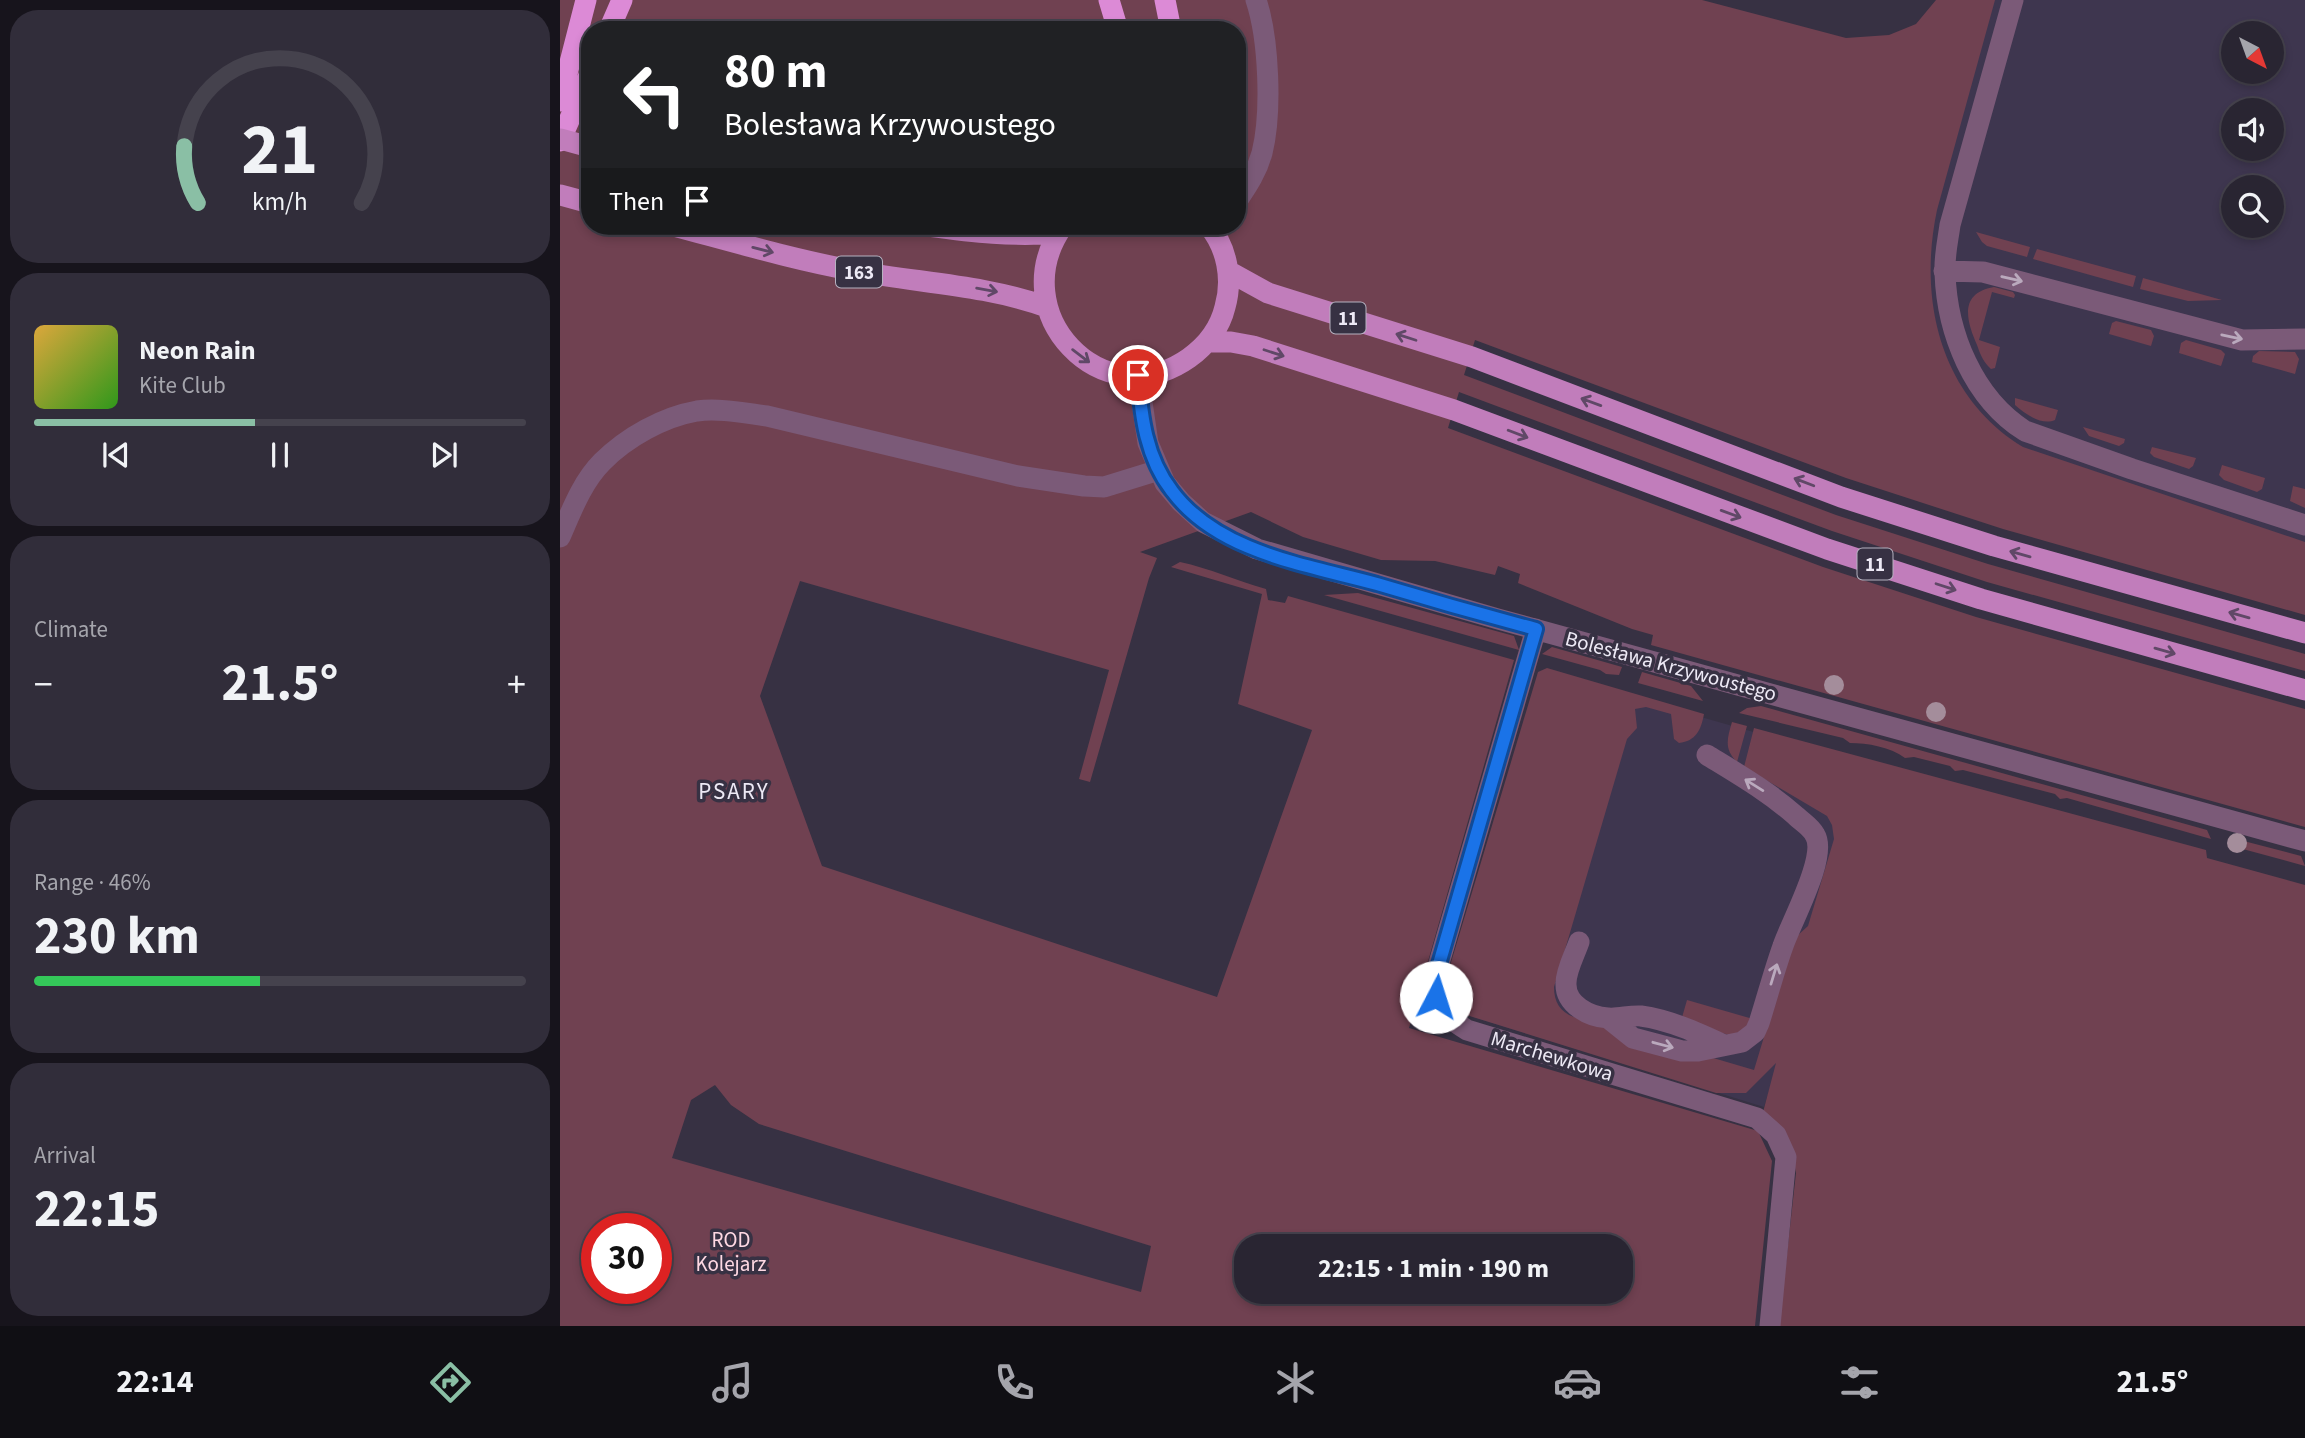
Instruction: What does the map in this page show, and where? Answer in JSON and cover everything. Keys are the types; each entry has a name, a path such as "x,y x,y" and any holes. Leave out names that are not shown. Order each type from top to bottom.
{"highway":[{"path":"560,101 586,0"},
{"path":"613,21 622,0"},
{"path":"1109,0 1115,21"},
{"path":"1165,0 1169,21"},
{"path":"560,140 581,93"}],"main road":[{"path":"560,140 581,145"},
{"path":"560,195 581,201"},
{"name":"163","path":"709,235 858,272 997,292 1046,307"},
{"path":"1003,235 1032,235"},
{"path":"1056,235 1044,269 1044,295 1050,318 1063,340 1081,357 1102,369 1126,375 1171,368 1190,357 1207,342 1224,310 1227,298 1228,271 1225,255 1216,235"},
{"name":"11","path":"1228,271 1268,293 1472,357 1841,496 1994,546 2305,633"},
{"name":"11","path":"1207,342 1231,342 1252,346 1454,410 1827,549 1968,594 2305,690"}],"street":[{"path":"1246,188 1262,152 1268,98 1265,50 1256,0"},
{"path":"2012,0 1950,225 1944,271 1951,317 1959,344 1982,390 2010,421 2025,431 2305,525"},
{"path":"1944,271 1983,272 2242,340 2305,339"},
{"name":"Bolesława Krzywoustego","path":"1138,375 1148,443 1172,493 1192,513 1214,529 1241,542 1286,559 2305,841"},
{"path":"560,537 578,497 601,463 632,437 661,422 697,411 733,411 767,416 1018,476 1084,486 1112,485 1159,470"},
{"name":"Marchewkowa","path":"1536,629 1435,978 1436,997 1447,1017 1466,1030 1757,1118 1776,1135 1786,1157 1770,1326"},
{"path":"1579,942 1566,984 1568,996 1577,1007 1608,1018 1633,1038 1682,1051 1698,1051 1734,1045 1755,1032 1784,944 1805,895 1819,846 1816,835 1789,810 1763,790 1707,755"}],"shaded area":[{"path":"1974,0 2305,0 2305,573 1853,450"},
{"path":"1564,678 1869,765 1764,1107 1460,1013"}],"green space":[{"name":"ROD Kolejarz","path":"560,0 1702,0 1846,38 1889,35 1916,24 1936,0 1995,0 1937,210 1932,244 1934,311 1942,343 1954,373 1972,401 1995,426 2023,447 2305,542 2305,615 2003,529 1846,478 1475,340 1464,375 1836,515 1988,564 2305,654 2305,671 1987,582 1832,531 1459,392 1448,428 1823,567 1976,617 2305,709 2305,827 1651,645 1653,635 1518,583 1520,574 1498,566 1495,575 1435,561 1381,560 1303,537 1251,512 1140,552 1157,558 1090,782 1079,779 1109,670 800,581 760,696 822,866 1217,997 1312,730 1238,704 1262,594 1171,567 1180,562 1266,589 1268,600 1285,603 1288,596 1514,660 1409,1028 1758,1131 1772,1161 1755,1326 560,1326","holes":["715,1085 731,1105 759,1124 1151,1246 1141,1292 672,1158 691,1100"]},
{"path":"1976,232 2030,247 2027,257 1987,246"},
{"path":"2037,249 2136,276 2133,287 2033,259"},
{"path":"2143,278 2222,300 2188,301 2140,289"},
{"path":"1994,287 2015,295 2014,298 1992,292 1979,340 2000,347 1995,368 1991,369 1982,358 1973,336 1968,309 1975,295"},
{"path":"2116,321 2151,330 2154,336 2151,346 2109,334 2112,323"},
{"path":"2186,340 2221,350 2225,354 2221,366 2179,353 2181,343"},
{"path":"2259,351 2295,352 2299,359 2295,374 2252,362 2253,356"},
{"path":"2015,398 2058,410 2055,420 2039,420 2029,415 2015,405"},
{"path":"2083,427 2125,439 2124,443 2119,446 2089,436"},
{"path":"2152,447 2196,458 2189,469 2154,457 2150,453"},
{"path":"2222,465 2265,478 2262,489 2257,492 2224,480 2219,475"},
{"path":"2293,486 2305,489 2305,508 2290,501"},
{"path":"1358,593 1514,636 1519,650 1324,595"},
{"path":"1552,647 1622,667 1619,675 1606,674 1542,654"},
{"path":"1547,668 1704,714 1697,734 1690,740 1679,743 1674,739 1671,714 1646,707 1635,709 1637,728 1627,739 1554,987 1557,1002 1565,1012 1574,1017 1754,1070 1785,967 1797,936 1808,926 1834,839 1832,825 1827,816 1744,767 1754,728 2206,850 2207,858 2305,885 2305,1326 1779,1326 1796,1173 1791,1146 1762,1116 1776,1063 1746,1093 1716,1093 1460,1013 1453,1010 1443,989 1538,672"},
{"path":"1642,672 1691,686 1703,701 1638,683"},
{"path":"1761,706 2207,830 2211,839 2067,798 2060,799 2055,794 1963,770 1955,771 1950,766 1914,757 1905,758 1879,746 1850,743 1843,738 1739,713 1747,708"},
{"path":"1732,722 1747,726 1737,762 1730,753 1728,744"},
{"path":"2236,839 2301,856 2305,866 2228,845"},
{"path":"1687,1000 1753,1019 1744,1031 1729,1035 1681,1021"}],"district":[{"name":"PSARY","path":"734,791"}],"route":[{"path":"1138,375 1144,428 1159,470 1172,493 1203,522 1241,542 1286,559 1536,629 1435,978 1436,997"}]}
